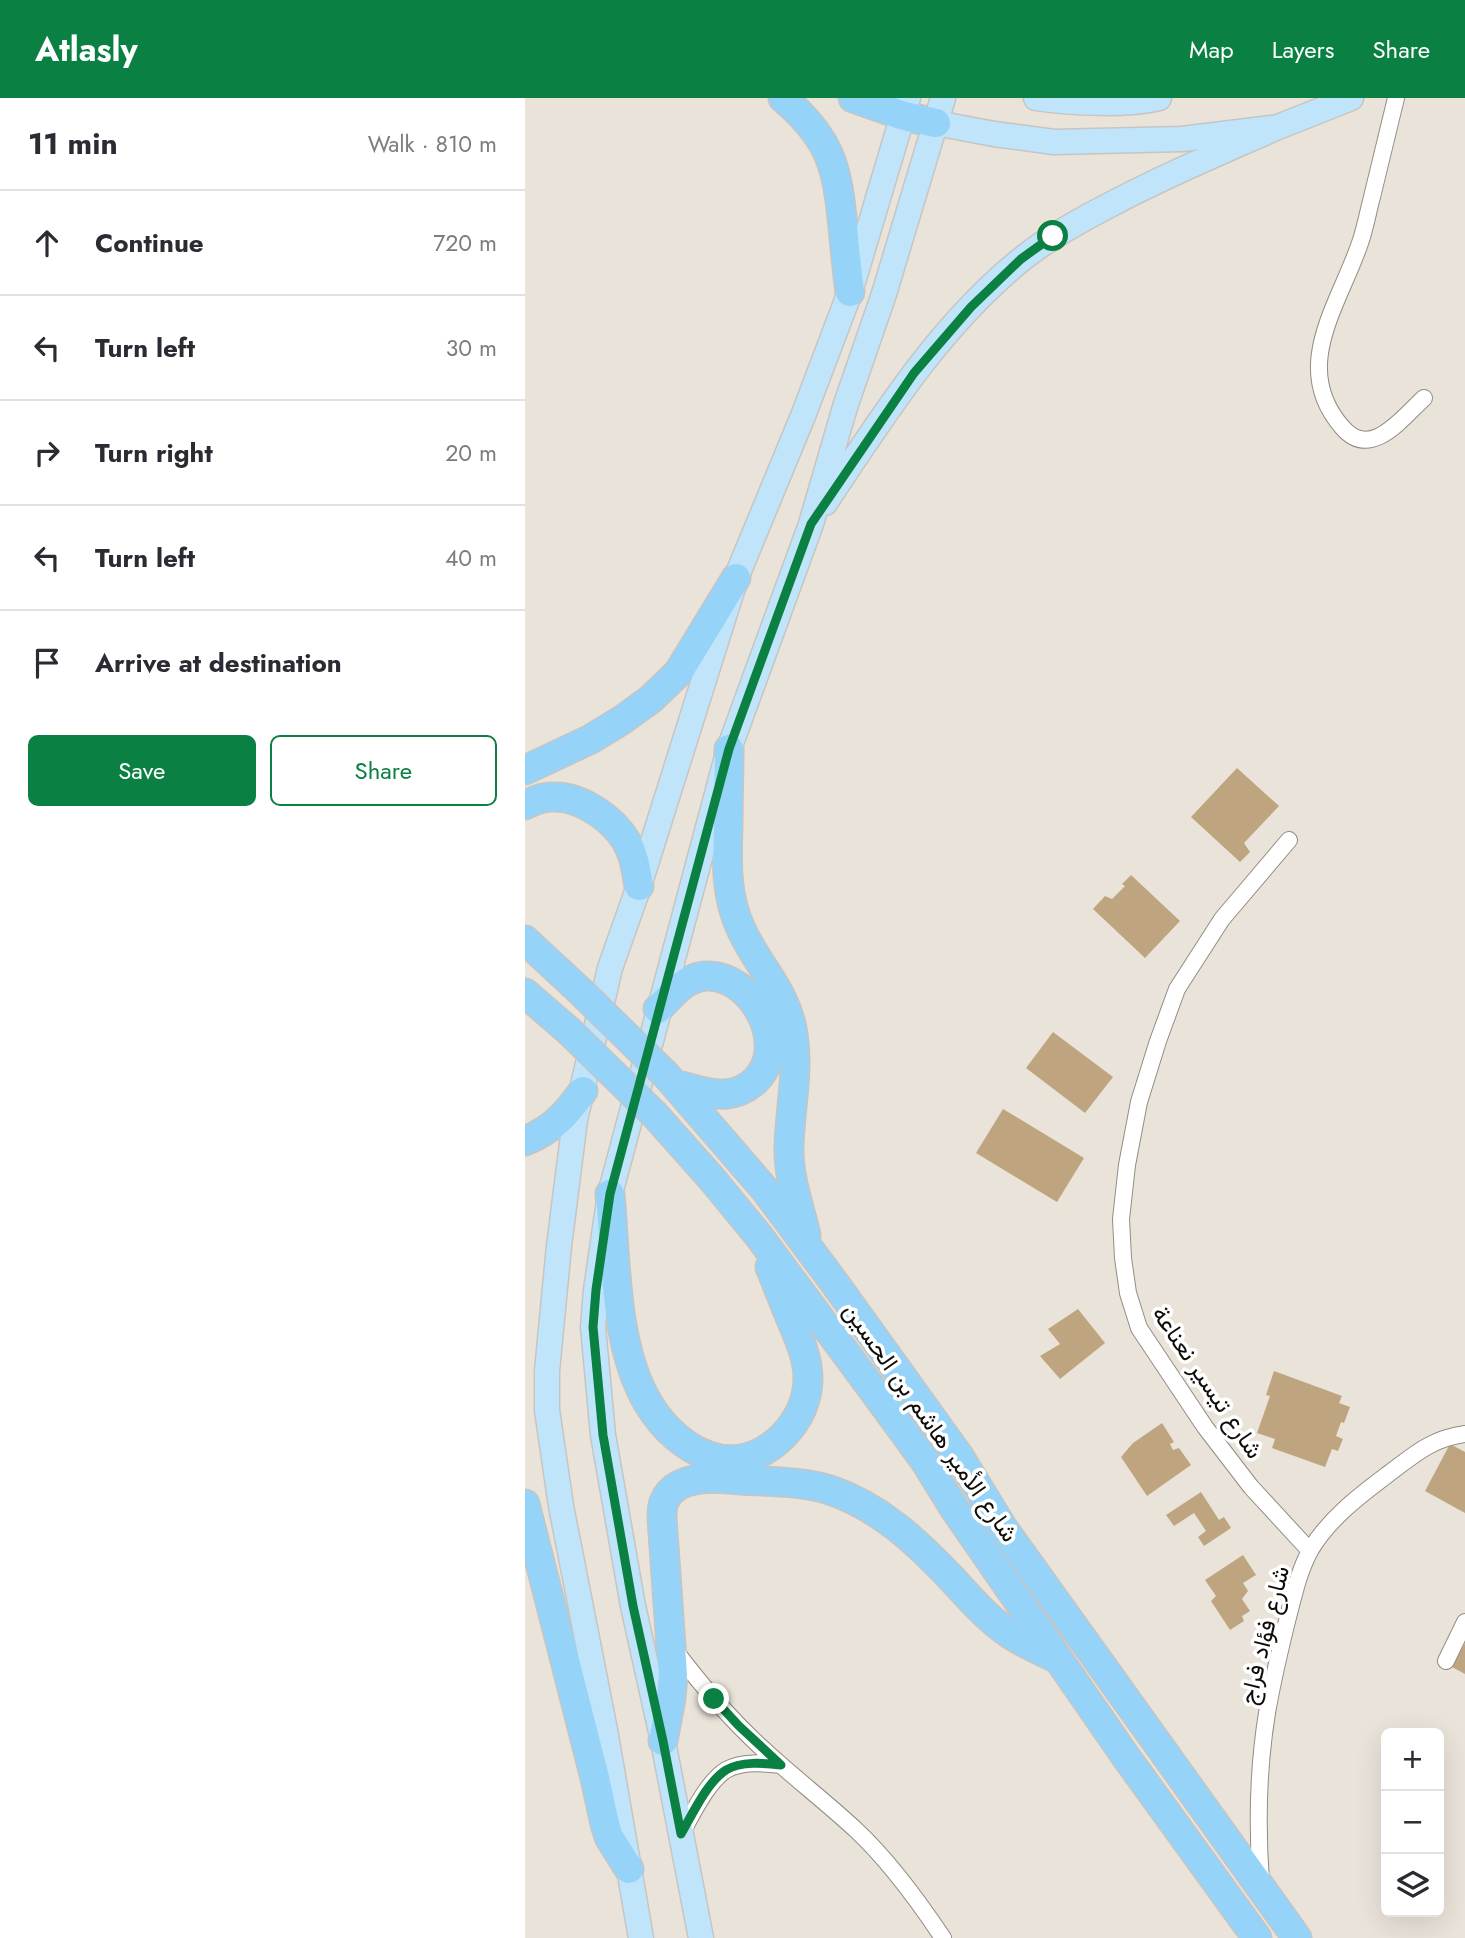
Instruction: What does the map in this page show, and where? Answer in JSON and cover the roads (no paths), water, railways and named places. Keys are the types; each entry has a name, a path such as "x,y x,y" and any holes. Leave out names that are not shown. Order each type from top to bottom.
{"highway":[{"path":"783,98 812,127 823,143 836,173 850,292"},
{"path":"853,98 939,111"},
{"path":"525,771 591,739 651,699 678,673 736,578"},
{"path":"729,749 728,883 741,930 787,1008 795,1052 790,1120 790,1170 811,1251"},
{"path":"525,805 552,796 591,807 624,838 632,854 639,886"},
{"name":"شارع الأمير هاشم بن الحسين","path":"525,940 670,1080 766,1191 959,1456 1003,1528 1297,1938"},
{"path":"658,1009 682,984 705,976 715,977 733,983 749,996 758,1008 770,1045 769,1059 763,1072 743,1090 717,1094 670,1080"},
{"name":"شارع الأمير هاشم بن الحسين","path":"525,993 655,1115 758,1235 925,1461 954,1508 1126,1758 1257,1938"},
{"path":"525,1011 561,1024"},
{"path":"525,1140 541,1134 558,1122 583,1091"},
{"path":"610,1194 622,1335 632,1367 647,1401 671,1435 710,1457 724,1460 736,1460 762,1453 793,1425 806,1401 809,1375 804,1355 758,1235"},
{"path":"663,1741 673,1675 662,1535 664,1503 671,1491 681,1484 724,1479 814,1485 861,1503 889,1520 918,1544 995,1623 1025,1644 1058,1659"},
{"path":"525,1504 605,1824 609,1837 629,1868"}],"main road":[{"path":"1036,98 1055,101 1140,99"},
{"path":"811,524 914,373 971,307 1021,259 1053,236 1145,186 1351,98"},
{"path":"641,1938 603,1717 561,1506 547,1410 547,1371 559,1246 575,1120 610,968 639,886 736,578 803,416 850,292 906,107"},
{"path":"701,1938 663,1741 633,1606 603,1435 593,1327 610,1194 729,749 811,524 845,407 884,294 939,111 993,134 1054,142 1182,139 1278,127"}],"street":[{"path":"1396,98 1361,243 1325,334 1318,378 1325,401 1335,419 1348,434 1364,440 1375,440 1384,435 1424,398"},
{"name":"شارع تيسير نعناعة","path":"1289,840 1222,919 1177,989 1139,1102 1127,1165 1122,1219 1123,1258 1128,1293 1139,1328 1205,1427 1251,1487 1310,1551"},
{"name":"شارع فؤاد فراج","path":"1261,1888 1259,1816 1267,1713 1293,1598 1310,1551 1337,1517 1370,1487 1424,1447 1435,1441 1465,1434"},
{"path":"1446,1661 1465,1622"},
{"path":"672,1648 739,1726 858,1831 900,1879 943,1938"},
{"path":"681,1834 708,1790 727,1770 755,1763 781,1765"},
{"path":"1217,1826 1234,1838 1247,1836 1259,1816"}]}
